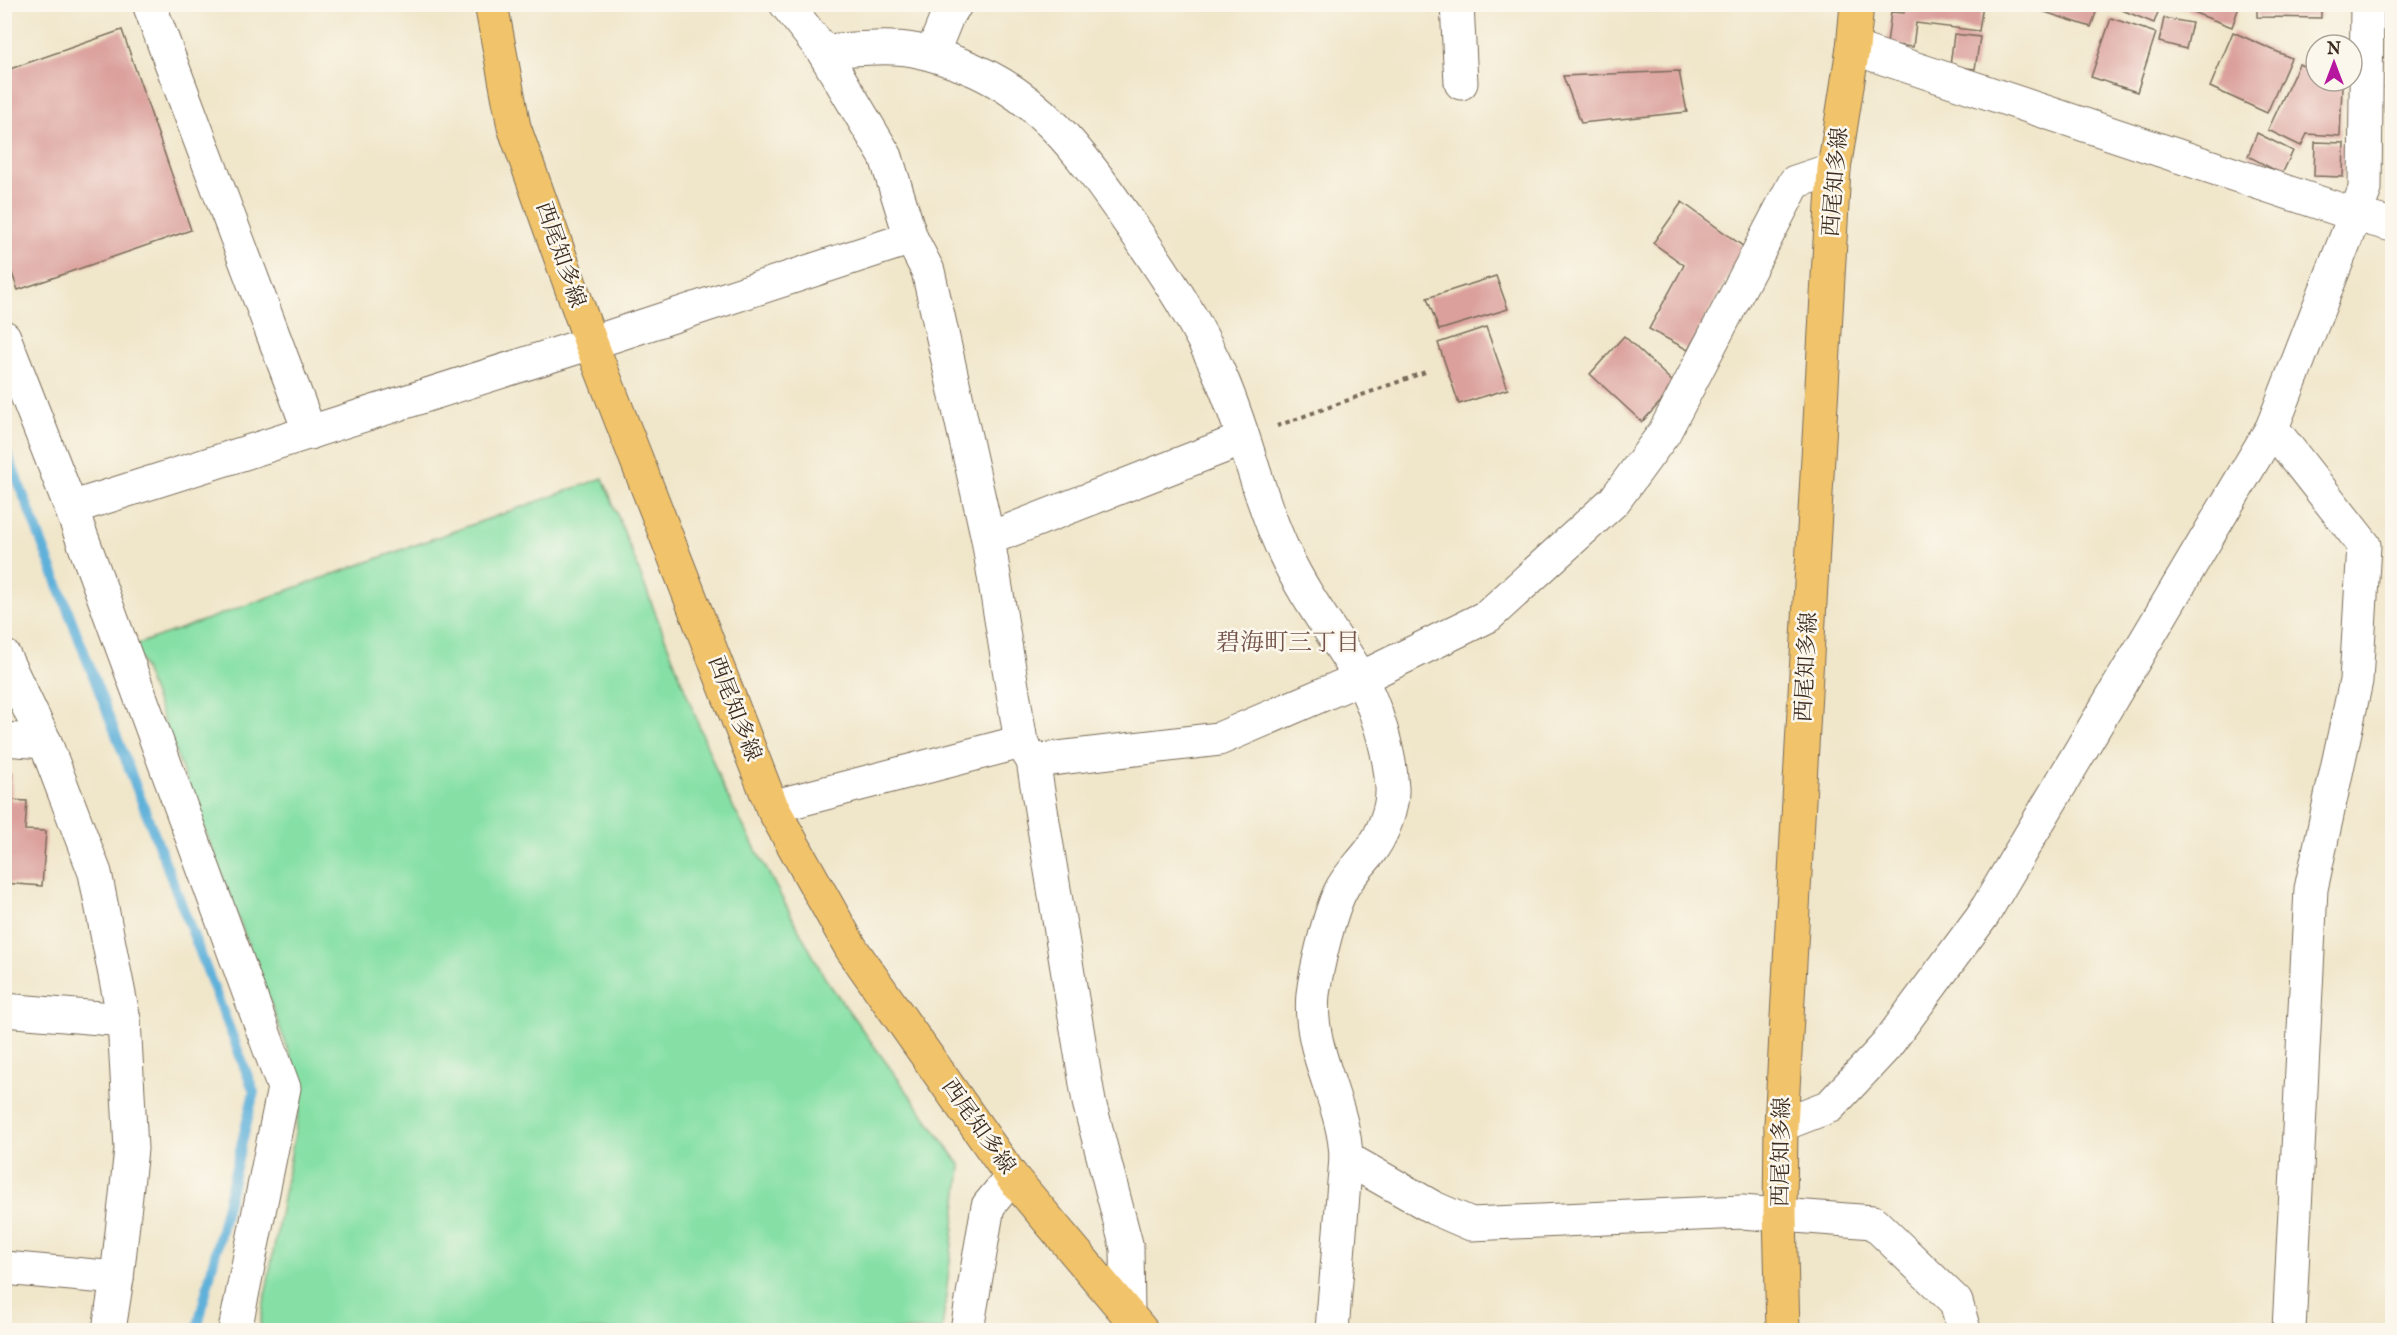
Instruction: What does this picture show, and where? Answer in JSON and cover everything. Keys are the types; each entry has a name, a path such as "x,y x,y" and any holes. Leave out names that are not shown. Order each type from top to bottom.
{"main road":[{"name":"西尾知多線","path":"491,4 514,127 591,343 772,807 851,948 1012,1177 1135,1322"},
{"name":"西尾知多線","path":"1783,1330 1780,1215 1781,1125 1834,169 1853,48 1857,4"}],"street":[{"path":"149,4 310,433"},
{"path":"786,4 823,51 886,157 911,238 928,271 988,539 1089,1102 1127,1248 1135,1322"},
{"path":"932,54 948,14 956,4"},
{"path":"1457,4 1461,83"},
{"path":"1781,1125 1830,1106 1886,1046 1983,915 2272,428 2365,189 2367,4"},
{"path":"823,51 896,48 932,54 973,68 1015,90 1050,120 1080,153 1152,255 1193,320 1223,382 1270,523 1287,559 1360,678 1383,735 1393,792 1386,821 1371,850 1350,875 1339,893 1313,993 1312,1024 1346,1140 1332,1330"},
{"path":"1853,48 2392,225"},
{"path":"772,807 1027,752 1219,739 1360,678 1488,616 1614,501 1664,433 1796,182 1834,169"},
{"path":"71,508 591,343 911,238"},
{"path":"4,337 71,508 284,1088 235,1330"},
{"path":"2272,428 2364,545 2356,681 2311,889 2289,1330"},
{"path":"988,539 1243,439"},
{"path":"4,656 45,742 95,873 124,1020 130,1149 117,1278 109,1330"},
{"path":"4,739 45,742"},
{"path":"4,1010 124,1020"},
{"path":"1346,1158 1434,1208 1471,1224 1742,1212 1873,1222 1956,1302 1964,1330"},
{"path":"967,1330 988,1206 1012,1177"},
{"path":"4,1268 117,1278"}],"path":[{"path":"1243,439 1428,371"}],"green space":[{"path":"603,478 724,790 825,978 961,1166 942,1330 259,1330 303,1089 135,645"}],"building":[{"path":"1905,4 1983,4 1979,31 1916,23 1913,47 1887,44 1891,12 1904,13"},
{"path":"2029,4 2099,4 2091,27 2029,7"},
{"path":"2107,4 2161,4 2154,23"},
{"path":"2171,4 2240,4 2232,27"},
{"path":"2257,4 2321,4 2321,18 2257,17"},
{"path":"2386,4 2392,4 2392,16 2386,16"},
{"path":"2111,18 2156,33 2137,92 2091,77"},
{"path":"2164,18 2192,23 2186,49 2159,42"},
{"path":"122,30 191,230 18,290 4,251 4,71"},
{"path":"2233,32 2291,58 2267,113 2210,87"},
{"path":"1954,34 1980,37 1975,69 1950,66"},
{"path":"2389,36 2392,36 2392,82 2390,82"},
{"path":"2299,64 2304,66 2304,93 2342,93 2340,136 2307,134 2301,146 2268,130"},
{"path":"1679,71 1687,112 1581,123 1563,76"},
{"path":"2257,133 2293,151 2282,174 2248,156"},
{"path":"2315,142 2344,143 2343,177 2314,176"},
{"path":"1682,202 1744,247 1688,350 1649,329 1684,265 1653,243"},
{"path":"1496,276 1508,309 1439,330 1427,298"},
{"path":"1486,327 1508,389 1459,404 1438,343"},
{"path":"1624,336 1676,385 1642,422 1590,374"},
{"path":"4,773 12,774 11,800 27,801 25,830 46,831 42,886 4,883"}],"waterway":[{"path":"4,445 254,1092 197,1330"}],"district":[{"name":"碧海町三丁目","path":"1288,643"}]}
